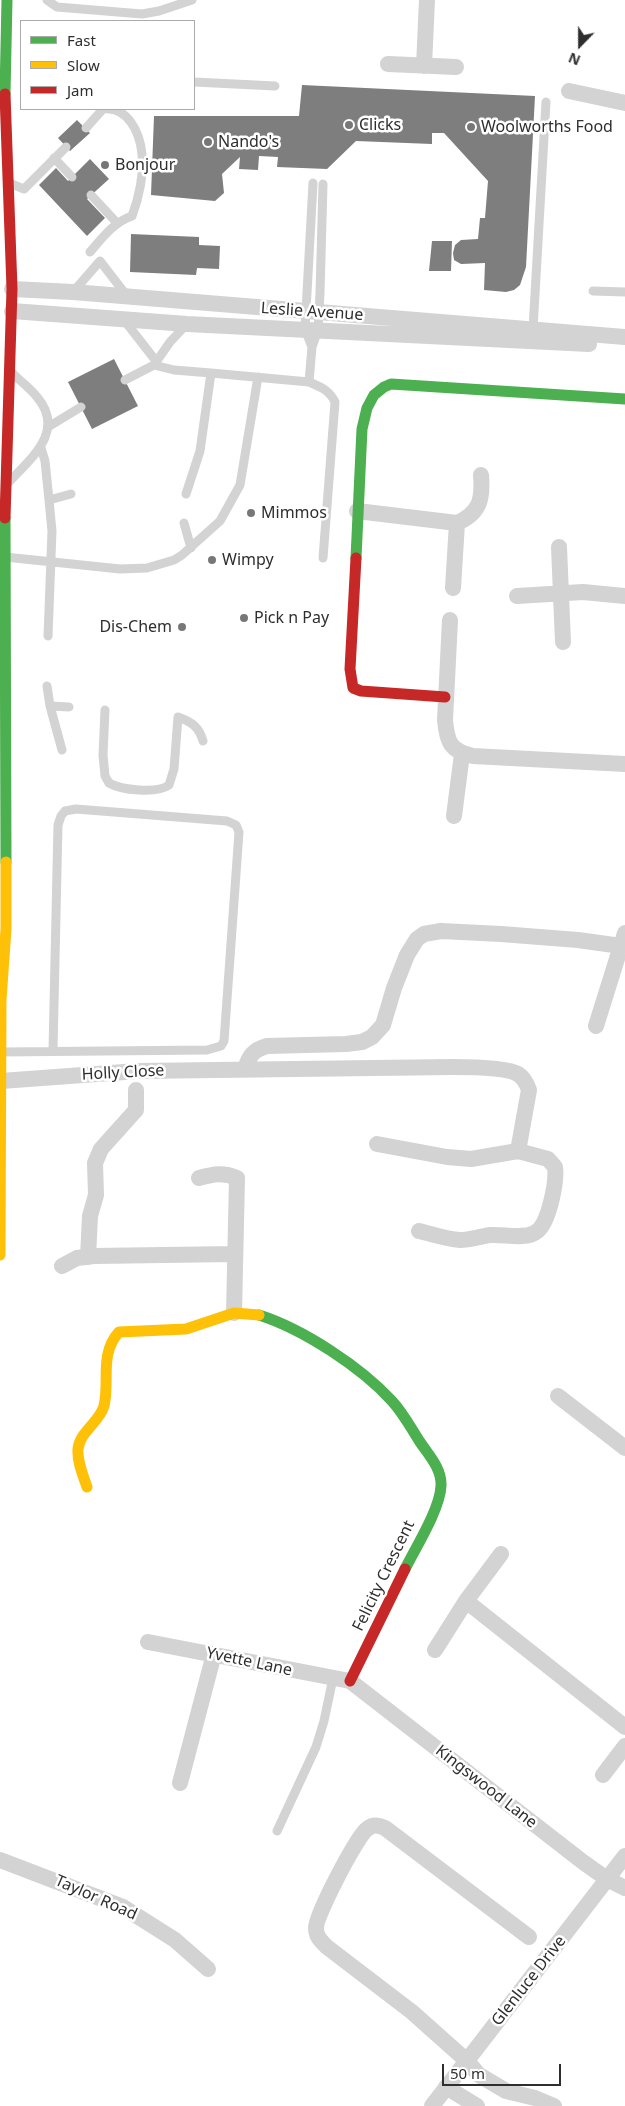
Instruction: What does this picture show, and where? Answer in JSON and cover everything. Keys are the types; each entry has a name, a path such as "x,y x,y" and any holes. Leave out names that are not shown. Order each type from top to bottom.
{"street":[{"path":"0,1255 0,994 6,928 3,557 8,369 6,312 7,0"},
{"path":"424,66 427,0"},
{"path":"388,64 456,67"},
{"path":"569,91 625,102"},
{"name":"Leslie Avenue","path":"6,290 73,292 625,337"},
{"name":"Leslie Avenue","path":"6,312 123,318 187,324 625,346"},
{"path":"445,697 361,692 353,688 350,669 362,429 366,412 374,393 385,385 392,384 625,399"},
{"path":"357,511 457,523 471,515 480,502 482,490 481,475"},
{"path":"453,588 457,523"},
{"path":"559,547 563,642"},
{"path":"518,596 607,592 625,596"},
{"path":"450,620 445,697 446,736 449,742 462,754 625,764"},
{"path":"454,816 462,754"},
{"path":"245,1069 254,1051 267,1046 362,1042 378,1032 383,1025 394,988 407,956 417,939 424,934 441,931 578,940 623,939 596,1026"},
{"name":"Holly Close","path":"1,1081 138,1071 245,1069 452,1067 515,1072 523,1078 529,1090 518,1151"},
{"path":"88,1256 90,1216 96,1194 95,1163 101,1149 136,1110 136,1090"},
{"path":"377,1144 464,1159 489,1158 518,1151 548,1159 555,1167 556,1181 551,1202 541,1227 537,1232 527,1235 490,1235 466,1240 419,1231"},
{"path":"87,1487 77,1452 79,1440 104,1407 108,1348 113,1337 119,1332 186,1329 234,1313 237,1178 217,1173 199,1178"},
{"path":"62,1266 78,1258 88,1256 234,1254"},
{"name":"Felicity Crescent","path":"234,1313 260,1315 273,1320 322,1346 365,1375 393,1402 436,1466 442,1485 425,1530 350,1681"},
{"path":"558,1396 625,1448"},
{"path":"435,1650 466,1601 501,1554"},
{"path":"466,1601 625,1726"},
{"name":"Yvette Lane","path":"148,1642 350,1681"},
{"path":"180,1783 214,1654"},
{"name":"Kingswood Lane","path":"350,1681 607,1880 625,1888"},
{"path":"603,1775 625,1746"},
{"path":"529,1937 385,1828 377,1825 368,1827 358,1839 319,1915 316,1930 318,1938 412,2012 467,2061 479,2075 506,2091 535,2098 554,2106"},
{"name":"Glenluce Drive","path":"432,2106 625,1856"},
{"name":"Taylor Road","path":"0,1860 123,1907 175,1940 208,1968"},
{"path":"446,2087 477,2106"}],"lane":[{"path":"47,0 53,6 61,8 143,18 192,0"},
{"path":"195,82 275,86"},
{"path":"533,329 546,102"},
{"path":"86,128 100,112 105,110"},
{"path":"90,252 117,223 132,216 137,199 142,155 135,129 126,114 111,110"},
{"path":"6,182 24,189 66,147"},
{"path":"54,158 72,177"},
{"path":"309,382 312,348 313,183"},
{"path":"311,330 312,312 322,262 323,184"},
{"path":"91,195 117,223"},
{"path":"73,292 100,262 128,297"},
{"path":"594,291 625,292"},
{"path":"123,318 155,363 174,370 309,382 330,393 335,402 323,558"},
{"path":"125,380 155,363 170,342 187,324"},
{"path":"6,485 41,448 48,427 45,412 37,396 8,369"},
{"path":"186,494 200,452 211,373"},
{"path":"3,557 120,569 147,568 174,560 191,548 220,520 240,485 258,377"},
{"path":"48,427 81,407"},
{"path":"41,448 45,461 52,531 48,636"},
{"path":"49,500 71,494"},
{"path":"184,523 191,548"},
{"path":"46,686 62,750"},
{"path":"50,706 69,707"},
{"path":"105,710 103,756 106,776 109,782 123,788 159,790 168,785 174,769 178,717 200,730 204,741"},
{"path":"1,1052 207,1050 221,1046 224,1041 239,832 236,825 227,821 76,809 68,809 63,813 58,824 56,863 53,1050"},
{"path":"277,1831 316,1747 324,1721 333,1678"}],"building":[{"path":"302,85 535,96 526,267 520,285 514,290 506,292 484,290 485,263 461,264 454,260 455,245 461,240 478,239 480,218 485,218 488,181 444,133 432,133 432,144 356,141 327,169 277,167 278,157 259,156 258,170 239,169 240,157 222,174 224,193 215,201 151,195 154,116 299,116"},
{"path":"77,120 90,133 70,151 58,138"},
{"path":"90,159 109,179 87,199 105,218 87,236 39,185 56,168 68,181"},
{"path":"131,234 199,237 199,245 220,246 219,269 197,268 196,275 130,272"},
{"path":"432,241 452,241 451,271 429,271"},
{"path":"114,359 138,406 92,429 68,382"}],"traffic: fast":[{"path":"5,94 7,0"},
{"path":"356,558 362,429 367,408 374,395 384,387 391,384 625,399"},
{"path":"5,518 6,862"},
{"path":"259,1315 276,1321 312,1339 364,1375 396,1406 434,1462 441,1480 440,1495 432,1517 405,1569"}],"traffic: slow":[{"path":"0,1255 1,1000 6,929 6,862"},
{"path":"87,1487 79,1464 79,1443 102,1412 106,1397 107,1358 113,1340 119,1332 186,1329 234,1313 259,1315"}],"traffic: jam":[{"path":"5,94 12,289 5,518"},
{"path":"356,558 350,669 353,688 361,691 445,697"},
{"path":"350,1681 405,1569"}],"place":[{"name":"Clicks","path":"349,125"},
{"name":"Woolworths Food","path":"471,127"},
{"name":"Nando's","path":"208,142"},
{"name":"Bonjour","path":"105,165"},
{"name":"Mimmos","path":"251,513"},
{"name":"Wimpy","path":"212,560"},
{"name":"Pick n Pay","path":"244,618"},
{"name":"Dis-Chem","path":"182,627"}]}
